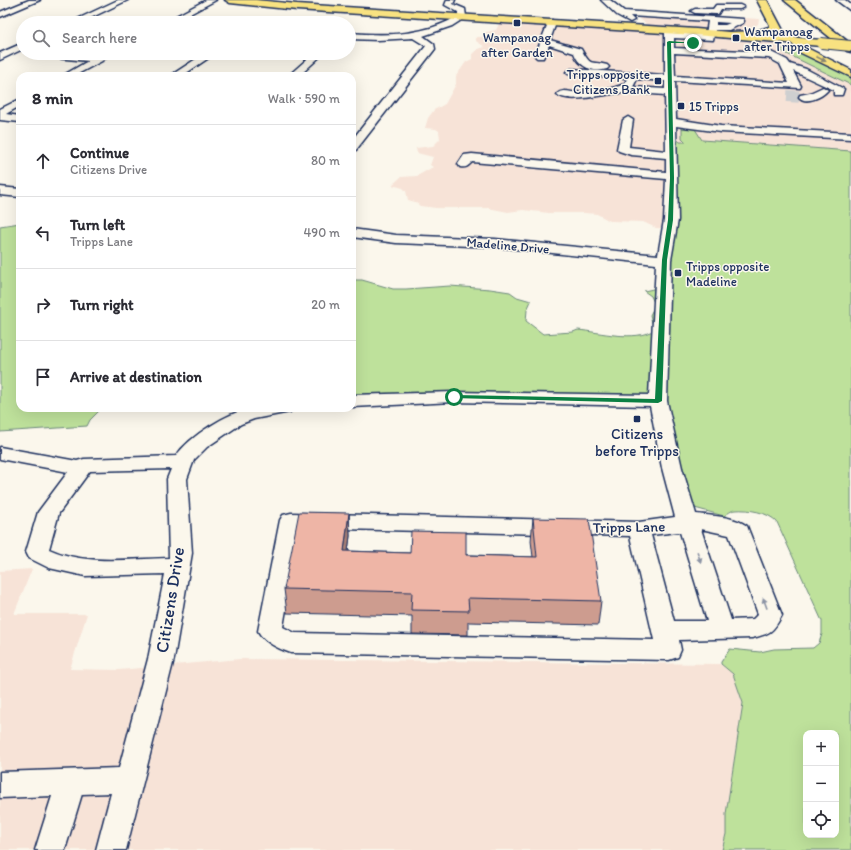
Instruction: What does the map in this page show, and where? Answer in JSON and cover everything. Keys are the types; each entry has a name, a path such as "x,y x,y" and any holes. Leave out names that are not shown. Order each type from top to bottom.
{"main road":[{"path":"230,0 641,28 669,39 711,26 731,35 794,40 851,47"},
{"path":"762,0 781,36 794,40 805,51 851,74"},
{"path":"789,0 851,47"},
{"path":"804,0 828,18"},
{"path":"731,35 766,32 772,30 775,25"}],"street":[{"path":"0,15 36,0"},
{"path":"89,16 124,0"},
{"path":"181,16 212,0"},
{"path":"356,36 414,35 440,29 453,24 462,17 462,11 449,5 448,3 451,0"},
{"path":"605,0 641,28"},
{"path":"845,2 851,9"},
{"path":"642,6 709,12 715,12 719,7 740,8"},
{"path":"620,13 711,26"},
{"path":"540,56 552,23"},
{"path":"356,143 430,49 431,46 429,44 414,35"},
{"path":"669,39 693,43"},
{"path":"669,39 771,56 784,62 796,86"},
{"name":"Tripps Lane","path":"666,632 669,650 291,643 270,631 291,520 639,529 678,525 687,520 672,468 658,401 664,260 671,220 672,122 669,39"},
{"path":"546,41 578,51 582,62 589,66 670,82"},
{"path":"0,50 16,51"},
{"path":"0,57 16,50"},
{"path":"75,72 97,60"},
{"path":"181,72 200,60"},
{"path":"298,72 311,60"},
{"path":"787,66 803,71 839,89 838,93"},
{"path":"571,72 628,84 670,82 796,86 851,95"},
{"path":"562,94 592,96 628,84 670,82"},
{"path":"804,97 813,96 823,90"},
{"path":"745,93 787,96"},
{"path":"0,113 16,104"},
{"path":"0,117 16,119"},
{"path":"628,120 624,149 631,152 672,155"},
{"path":"672,122 721,129 851,136"},
{"path":"464,164 468,158 472,158 672,176"},
{"path":"0,191 16,193"},
{"name":"Madeline Drive","path":"356,234 396,239 494,243 664,260"},
{"path":"356,401 454,397 658,401"},
{"name":"Citizens Drive","path":"111,850 161,659 178,566 180,553 177,479 185,458 200,443 234,420 250,414 261,412"},
{"path":"0,453 82,468"},
{"path":"178,566 85,568 57,562 37,552 49,512 84,465 184,462"},
{"path":"639,529 666,632 752,629 761,627 770,615 739,531 734,527 687,520 722,630"},
{"path":"0,785 129,780"},
{"path":"50,850 71,782"}],"shaded area":[{"path":"628,10 759,19 758,24 753,28 787,48 780,50 851,85 851,151 702,140 685,143 680,142 674,137 671,229 656,228 643,222 610,221 597,214 549,213 523,210 508,212 488,208 436,208 420,206 415,202 408,200 406,191 403,188 392,185 401,177 417,176 433,167 430,165 433,157 417,153 416,148 433,146 440,139 439,131 436,129 425,128 428,118 434,110 445,104 456,84 456,76 466,62 472,59 472,54 478,49 485,47 476,41 476,37 482,37 486,32 496,30 499,24 494,22 497,20 657,32"},
{"path":"32,569 14,614 87,614 70,669 119,670 240,659 720,664 733,674 743,703 726,814 726,834 722,850 0,850 0,571"}],"green space":[{"path":"787,48 801,50 851,76 851,85 779,50"},
{"path":"682,126 695,129 702,140 851,151 851,850 722,850 726,834 726,814 743,703 733,674 721,664 721,662 730,649 760,652 774,649 813,648 819,643 822,634 822,621 777,522 769,516 752,511 734,510 724,516 691,507 664,404 356,400 356,280 362,280 393,289 450,286 510,292 517,297 531,301 527,310 526,321 543,334 573,332 578,330 627,336 646,334 654,330 650,315 655,305 651,296 644,291 653,289 668,261 674,137 680,142 686,142 682,138"},
{"path":"16,224 16,412 98,412 90,420 87,426 0,432 0,226"}],"building":[{"path":"299,512 349,513 344,551 410,553 411,531 466,532 466,555 537,557 533,518 589,519 601,601 468,598 469,611 411,610 412,592 284,589"}],"tunnel":[{"path":"787,96 804,97"}],"place":[{"name":"Wampanoag after Garden","path":"517,23"},
{"name":"Wampanoag after Tripps","path":"736,38"},
{"name":"Tripps opposite Citizens Bank","path":"658,81"},
{"name":"15 Tripps","path":"681,106"},
{"name":"Tripps opposite Madeline","path":"678,273"},
{"name":"Citizens before Tripps","path":"637,419"}],"route":[{"path":"454,397 658,401 664,260 671,220 672,122 669,42 693,43"}]}
